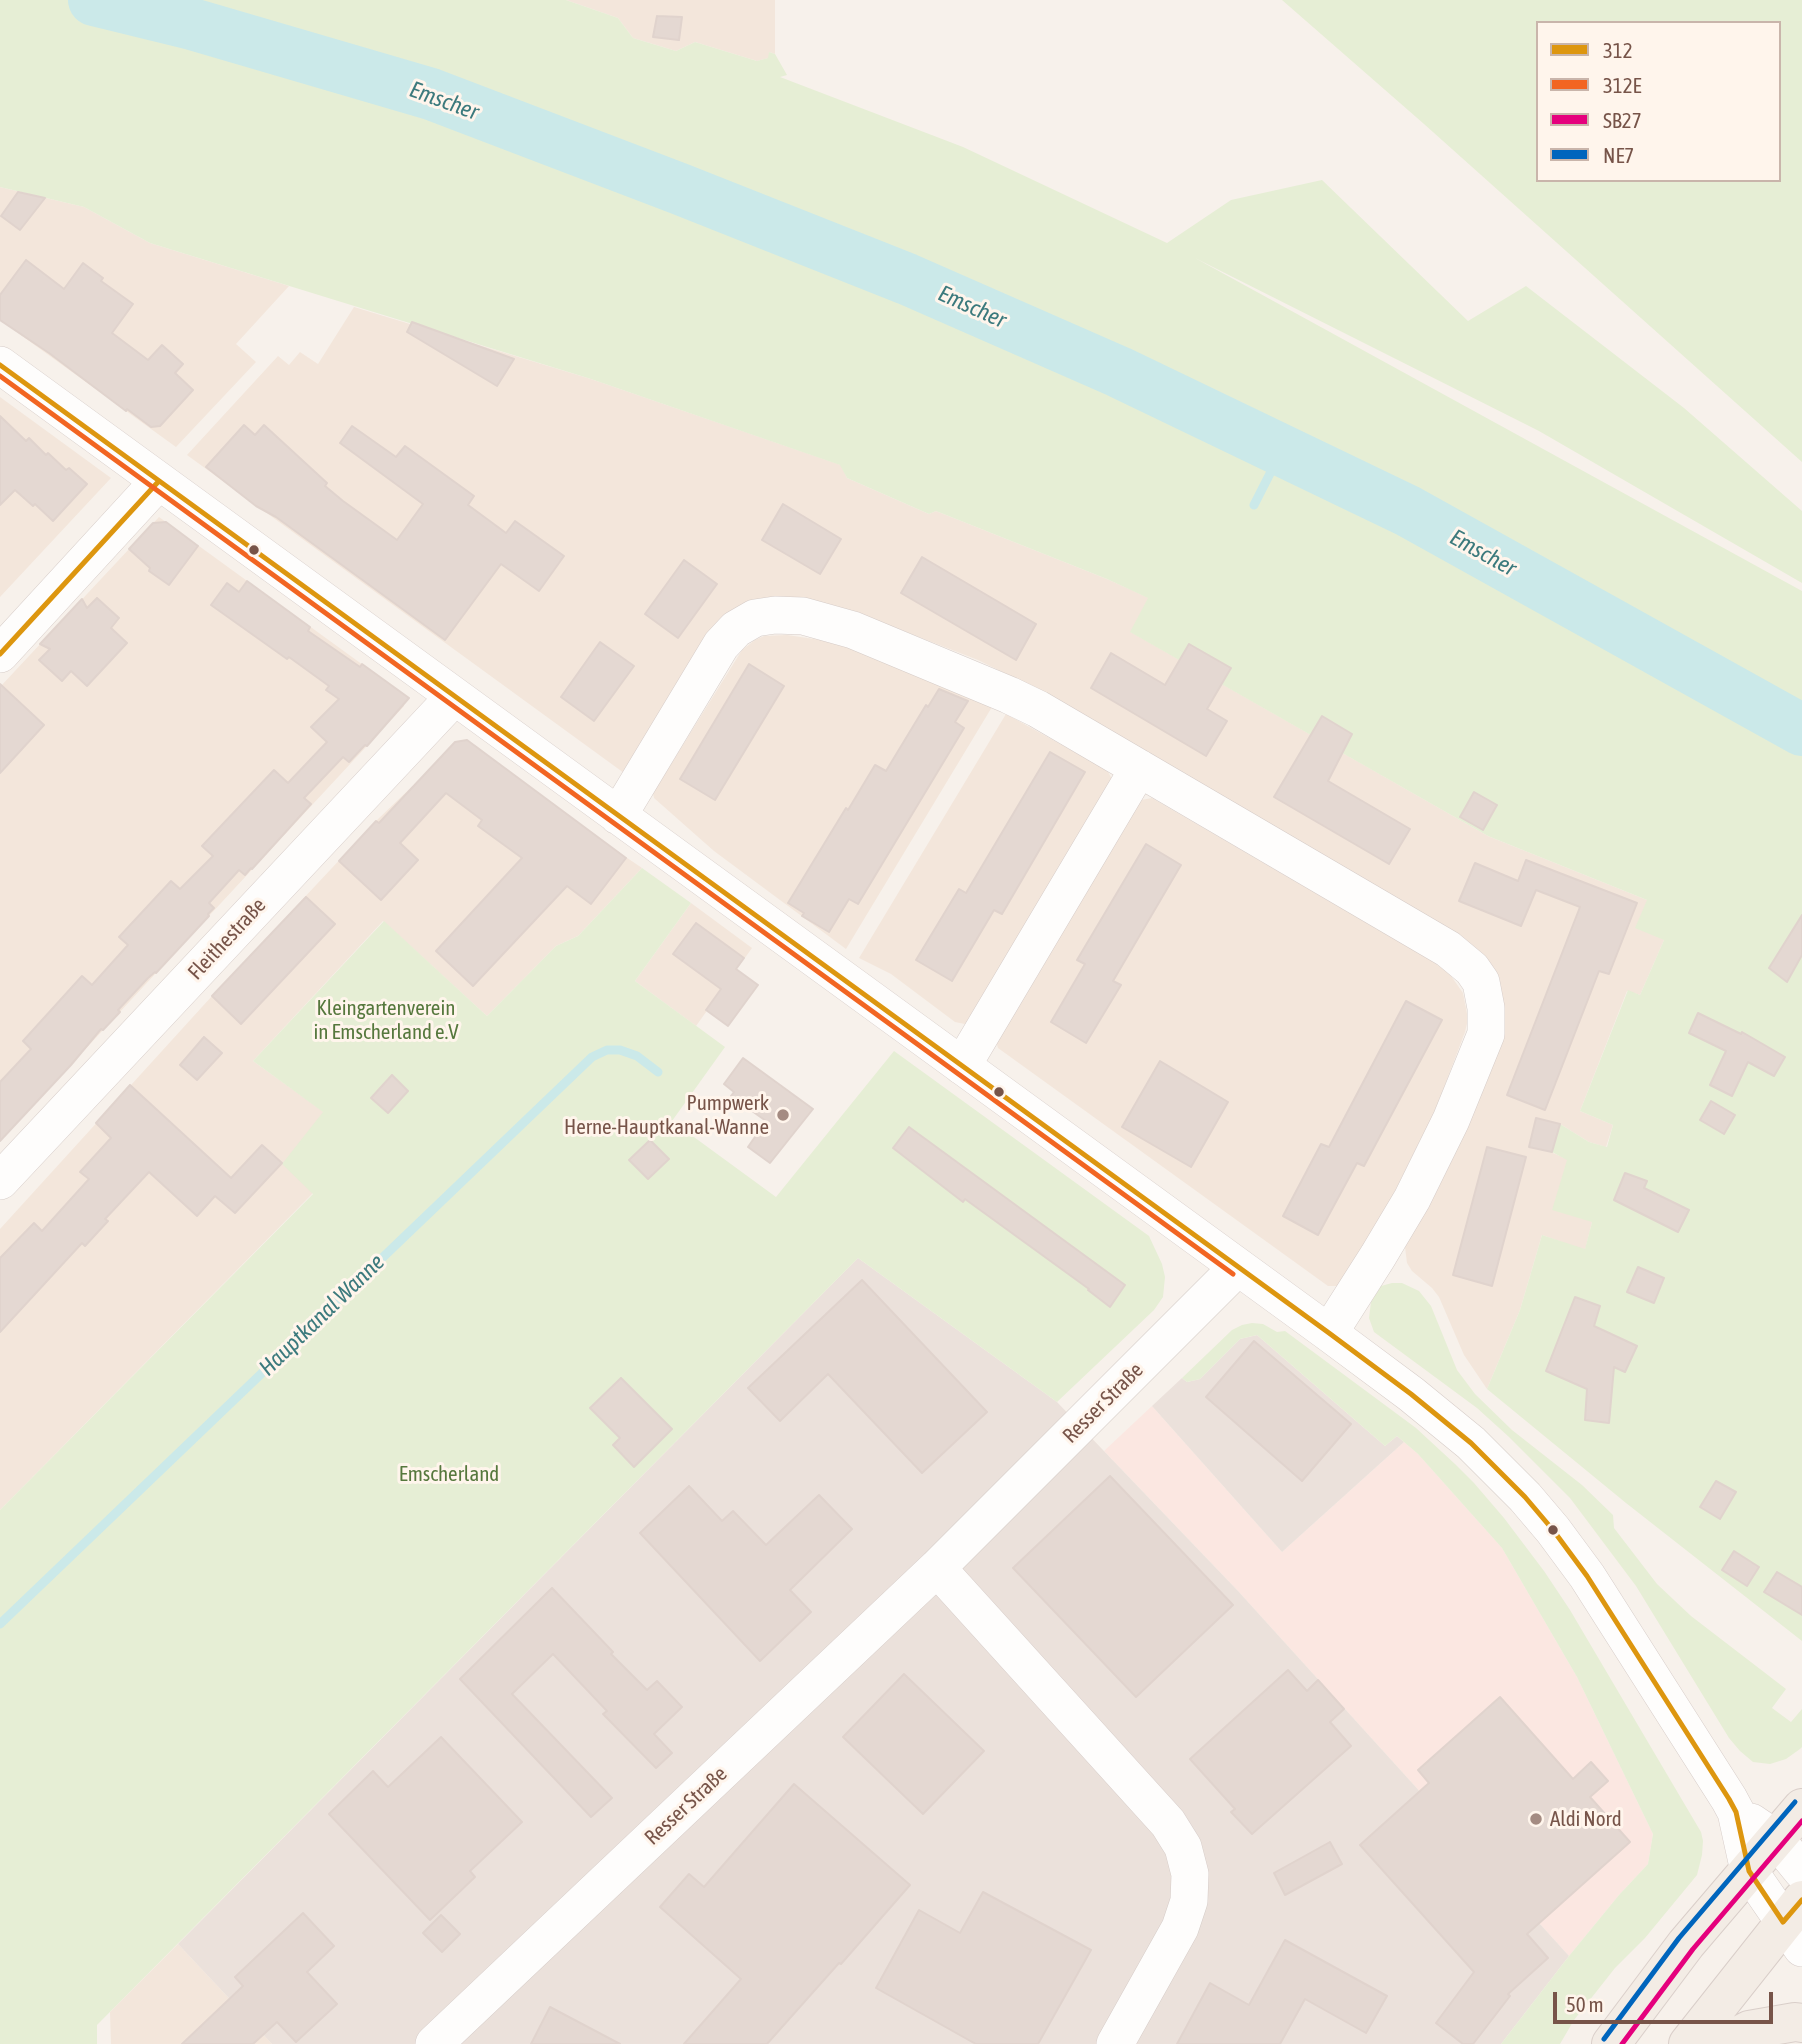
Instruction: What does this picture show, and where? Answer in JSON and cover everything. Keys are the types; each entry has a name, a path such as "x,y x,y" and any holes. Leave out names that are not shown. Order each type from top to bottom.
{"main road":[{"path":"1611,2044 1686,1944 1802,1808"},
{"path":"1688,2044 1796,1924"},
{"path":"1722,2044 1749,2030 1802,2023"}],"street":[{"path":"0,365 1329,1333 1471,1443 1532,1505 1587,1576 1735,1812 1749,1871 1796,1924"},
{"path":"0,654 158,482"},
{"path":"618,816 721,645 736,629 755,618 775,615 803,617 853,630 1038,709 1448,949 1472,969 1481,982 1486,1008 1486,1034 1451,1120 1412,1199 1329,1333"},
{"name":"Fleithestraße","path":"0,1181 454,697"},
{"path":"962,1066 1139,768"},
{"name":"Resser Straße","path":"434,2044 937,1567 1238,1267"},
{"path":"937,1567 1168,1823 1183,1847 1191,1874 1189,1901 1180,1928 1115,2044"},
{"path":"1735,1812 1776,1839 1802,1871"}],"shaded area":[{"path":"566,0 775,0 775,54 769,52 769,58 757,61 695,42 676,51 633,38 618,18"},
{"path":"0,187 84,207 150,243 289,286 236,344 256,362 176,447 0,320"},
{"path":"354,307 591,379 841,465 847,478 929,514 936,511 1149,598 1131,632 1488,836 1647,900 1664,940 1640,995 1627,991 1580,1111 1613,1125 1606,1147 1589,1142 1560,1124 1553,1153 1567,1159 1592,1222 1585,1250 1542,1235 1520,1310 1487,1389 1464,1355 1439,1297 1407,1263 1405,1247 1433,1196 1503,1003 1047,694 978,660 847,609 729,612 710,632 624,773 187,455 278,356 289,365 300,352 318,364"},
{"path":"0,397 111,478 0,597"},
{"path":"159,517 403,694 404,706 0,1141 0,687"},
{"path":"787,635 834,642 992,707 846,949 714,851 654,798 653,793 742,650 764,636"},
{"path":"1006,714 1107,770 1112,779 971,1024 965,1024 955,1022 891,974 859,958"},
{"path":"467,740 642,868 578,936 556,946 487,1016 383,921 253,1061 324,1112 313,1193 0,1510 0,1229 376,821 454,742"},
{"path":"1152,798 1432,961 1449,973 1463,993 1468,1019 1465,1032 1435,1111 1383,1215 1338,1286 1328,1286 998,1048 996,1041 1137,803"},
{"path":"691,903 752,948 696,1026 635,981"},
{"path":"858,1258 1057,1402 1238,1591 1569,1956 1501,2044 272,2044 178,1944"},
{"path":"1257,1335 1385,1446 1397,1436 1404,1442 1282,1552 1152,1406 1182,1378 1187,1382 1200,1379 1240,1339"},
{"path":"1152,1406 1282,1552 1404,1442 1418,1454 1502,1548 1577,1677 1653,1834 1648,1864 1569,1956 1238,1591 1104,1451"},
{"path":"178,1944 272,2044 111,2044 110,2012"}],"green space":[{"path":"0,0 566,0 618,18 633,38 676,51 695,42 757,61 768,58 769,52 775,54 787,75 780,77 963,147 1167,243 1231,200 1322,180 1468,321 1526,286 1684,408 1802,511 1802,583 1539,431 1195,258 1802,591 1802,1641 1626,1503 1487,1389 1520,1310 1542,1235 1585,1249 1592,1222 1552,1210 1567,1160 1552,1152 1560,1124 1589,1142 1607,1147 1613,1125 1580,1111 1628,990 1640,995 1664,940 1635,928 1647,900 1488,836 1130,632 1148,598 1107,579 936,511 929,514 847,478 840,465 591,379 150,243 84,207 0,187"},
{"path":"1282,0 1802,0 1802,462 1424,124"},
{"name":"Emscherland","path":"642,868 691,903 635,981 725,1047 672,1121 776,1197 894,1051 1149,1236 1165,1277 1163,1297 1154,1310 1057,1402 858,1258 97,2025 97,2044 0,2044 0,1510 313,1194 282,1164 323,1112 253,1061 384,921 487,1016 556,946 578,936"},
{"path":"1402,1283 1419,1291 1431,1306 1457,1370 1475,1394 1512,1430 1582,1485 1613,1515 1614,1528 1657,1584 1691,1616 1786,1689 1772,1708 1791,1722 1802,1709 1800,1749 1786,1759 1770,1764 1753,1762 1740,1751 1729,1738 1636,1586 1570,1498 1477,1408 1374,1332 1369,1318 1371,1302 1381,1286"},
{"path":"1252,1323 1263,1324 1277,1332 1285,1331 1416,1428 1474,1483 1504,1518 1570,1610 1701,1832 1702,1855 1697,1875 1645,1938 1615,1968 1574,2020 1560,2044 1501,2044 1569,1956 1648,1864 1653,1834 1577,1677 1502,1548 1418,1454 1397,1436 1385,1446 1257,1335 1240,1339 1200,1379 1187,1382 1182,1378 1232,1330"}],"building":[{"path":"657,16 682,17 679,40 653,37"},
{"path":"18,192 45,198 20,230 1,216"},
{"path":"26,260 64,289 83,263 103,278 101,281 133,304 112,333 148,360 162,345 183,364 175,373 193,390 160,426 151,427 127,409 126,411 0,320 0,295"},
{"path":"412,322 514,359 497,386 407,332"},
{"path":"0,416 26,441 29,438 46,455 48,453 66,470 69,468 87,484 53,521 15,490 0,505"},
{"path":"244,425 255,435 264,425 327,483 325,486 397,540 423,504 340,443 352,426 396,457 405,446 474,496 468,505 506,533 515,521 564,556 539,591 501,564 445,640 276,517 256,506 206,467"},
{"path":"783,504 841,539 820,574 762,540"},
{"path":"166,522 198,546 169,585 149,571 150,568 129,549 153,523"},
{"path":"922,557 1036,624 1016,660 901,593"},
{"path":"684,560 717,584 678,638 645,614"},
{"path":"247,581 310,627 308,631 360,667 362,664 409,698 367,746 349,762 343,757 304,798 311,804 252,869 245,875 239,870 209,903 214,908 209,916 118,1010 120,1012 101,1029 0,1141 0,1082 31,1049 23,1041 82,976 92,985 128,945 119,937 171,881 180,889 213,856 202,846 274,770 288,783 327,742 311,727 339,699 326,690 329,686 211,605 227,583 239,592"},
{"path":"97,598 119,618 111,628 127,643 87,686 71,671 62,681 39,660 50,649 40,644 82,599 87,608"},
{"path":"600,642 634,666 594,721 561,697"},
{"path":"1189,644 1231,668 1207,709 1227,721 1206,756 1091,688 1111,653 1165,685"},
{"path":"749,664 784,686 715,800 680,779"},
{"path":"0,684 44,725 0,773"},
{"path":"939,689 968,701 955,722 964,728 858,904 849,899 829,932 802,916 804,913 788,903 875,765 886,771 926,705 928,707"},
{"path":"1322,716 1352,734 1328,781 1410,829 1389,864 1274,797"},
{"path":"467,740 626,858 591,904 567,886 473,986 436,951 522,858 478,826 482,820 446,793 400,843 418,860 381,900 339,861 376,821 379,823 455,742"},
{"path":"1050,752 1085,772 1002,914 994,910 952,981 916,960 959,889 966,893"},
{"path":"1474,792 1497,805 1483,830 1460,817"},
{"path":"1146,844 1181,865 1113,981 1121,985 1086,1043 1051,1022 1085,964 1077,960"},
{"path":"1526,860 1637,903 1609,974 1599,971 1545,1110 1507,1095 1580,907 1536,890 1521,926 1459,901 1475,863 1518,881"},
{"path":"306,897 335,924 241,1024 212,996"},
{"path":"1802,915 1802,955 1787,982 1769,968"},
{"path":"696,923 744,958 736,969 758,985 728,1026 706,1010 721,989 673,954"},
{"path":"1406,1001 1442,1020 1364,1166 1357,1163 1318,1235 1283,1216 1321,1144 1329,1147"},
{"path":"1698,1013 1741,1034 1742,1032 1785,1057 1774,1076 1748,1062 1732,1096 1710,1085 1726,1051 1689,1033"},
{"path":"204,1037 222,1053 197,1080 180,1065"},
{"name":"Pumpwerk Herne-Hauptkanal-Wanne","path":"743,1058 813,1109 770,1163 748,1147 766,1121 731,1096 734,1092 724,1084"},
{"path":"1160,1061 1228,1102 1191,1167 1122,1127"},
{"path":"392,1075 408,1091 388,1113 371,1098"},
{"path":"130,1085 231,1178 262,1145 282,1163 235,1213 215,1196 197,1216 149,1172 105,1219 108,1221 85,1246 82,1243 0,1332 0,1258 34,1223 42,1231 89,1179 80,1172 111,1138 96,1123"},
{"path":"1711,1101 1735,1115 1724,1134 1700,1120"},
{"path":"1536,1118 1560,1124 1552,1152 1529,1147"},
{"path":"909,1127 1125,1285 1110,1307 965,1199 963,1202 893,1148"},
{"path":"650,1140 669,1159 648,1179 629,1160"},
{"path":"1487,1147 1526,1157 1492,1286 1453,1275"},
{"path":"1625,1173 1647,1181 1644,1188 1689,1210 1678,1232 1614,1200"},
{"path":"1638,1267 1664,1278 1654,1303 1627,1292"},
{"path":"862,1280 987,1412 922,1473 828,1374 780,1421 748,1388"},
{"path":"1575,1297 1600,1306 1594,1326 1637,1346 1625,1372 1614,1367 1609,1423 1585,1420 1587,1389 1546,1371"},
{"path":"1254,1341 1351,1424 1302,1481 1206,1397"},
{"path":"621,1378 672,1429 634,1467 613,1445 620,1438 590,1408"},
{"path":"1110,1476 1233,1605 1136,1697 1013,1568"},
{"path":"1716,1481 1736,1492 1720,1519 1700,1507"},
{"path":"689,1486 722,1521 733,1511 766,1545 819,1495 852,1529 790,1590 811,1612 760,1661 640,1533"},
{"path":"1734,1551 1759,1567 1747,1586 1722,1570"},
{"path":"1777,1572 1802,1587 1802,1615 1764,1592"},
{"path":"552,1588 647,1690 657,1681 682,1707 654,1734 672,1753 656,1768 603,1714 607,1711 553,1654 512,1694 612,1798 591,1817 460,1679"},
{"path":"1288,1670 1307,1691 1318,1680 1344,1709 1330,1722 1351,1746 1252,1834 1231,1812 1235,1809 1190,1759"},
{"path":"904,1674 984,1751 923,1814 843,1737"},
{"path":"1500,1697 1573,1779 1591,1762 1608,1781 1590,1797 1630,1842 1527,1934 1548,1958 1508,1994 1510,1996 1473,2044 1463,2044 1436,2023 1474,1972 1360,1845 1429,1783 1418,1770"},
{"path":"441,1737 522,1822 470,1871 475,1877 430,1920 329,1814 373,1771 388,1787"},
{"path":"794,1784 910,1885 767,2044 684,2044 741,1979 660,1907 689,1874 704,1887"},
{"path":"1330,1842 1342,1864 1285,1895 1274,1873"},
{"path":"983,1892 1091,1950 1038,2044 976,2044 876,1988 919,1910 960,1933"},
{"path":"303,1913 334,1946 307,1972 337,2004 296,2042 277,2022 253,2044 182,2044 243,1986 235,1977"},
{"path":"441,1915 460,1934 442,1952 423,1933"},
{"path":"1285,1940 1387,1996 1366,2033 1305,1999 1280,2044 1177,2044 1210,1983 1249,2005"},
{"path":"550,2007 620,2044 531,2044"}],"waterway":[{"name":"Emscher","path":"94,0 192,24 431,94 907,279 1119,372 1408,511 1802,730"},
{"name":"Hauptkanal Wanne","path":"1254,505 1282,450"},
{"name":"Hauptkanal Wanne","path":"0,1624 592,1057 607,1050 620,1050 637,1056 658,1072"}],"transit line":[{"name":"312","path":"0,365 1329,1333 1471,1443 1525,1497 1587,1576 1729,1799 1736,1812 1749,1871 1783,1922 1802,1900"},
{"name":"312E","path":"0,376 1233,1274"},
{"name":"312","path":"0,654 158,482"},
{"name":"NE7","path":"1604,2039 1679,1938 1795,1802"},
{"name":"SB27","path":"1622,2044 1693,1949 1802,1821"}],"place":[{"name":"Pumpwerk Herne-Hauptkanal-Wanne","path":"783,1115"},
{"name":"Aldi Nord","path":"1536,1819"}],"park label":[{"name":"Kleingartenverein in Emscherland e.V","path":"386,1020"}]}
